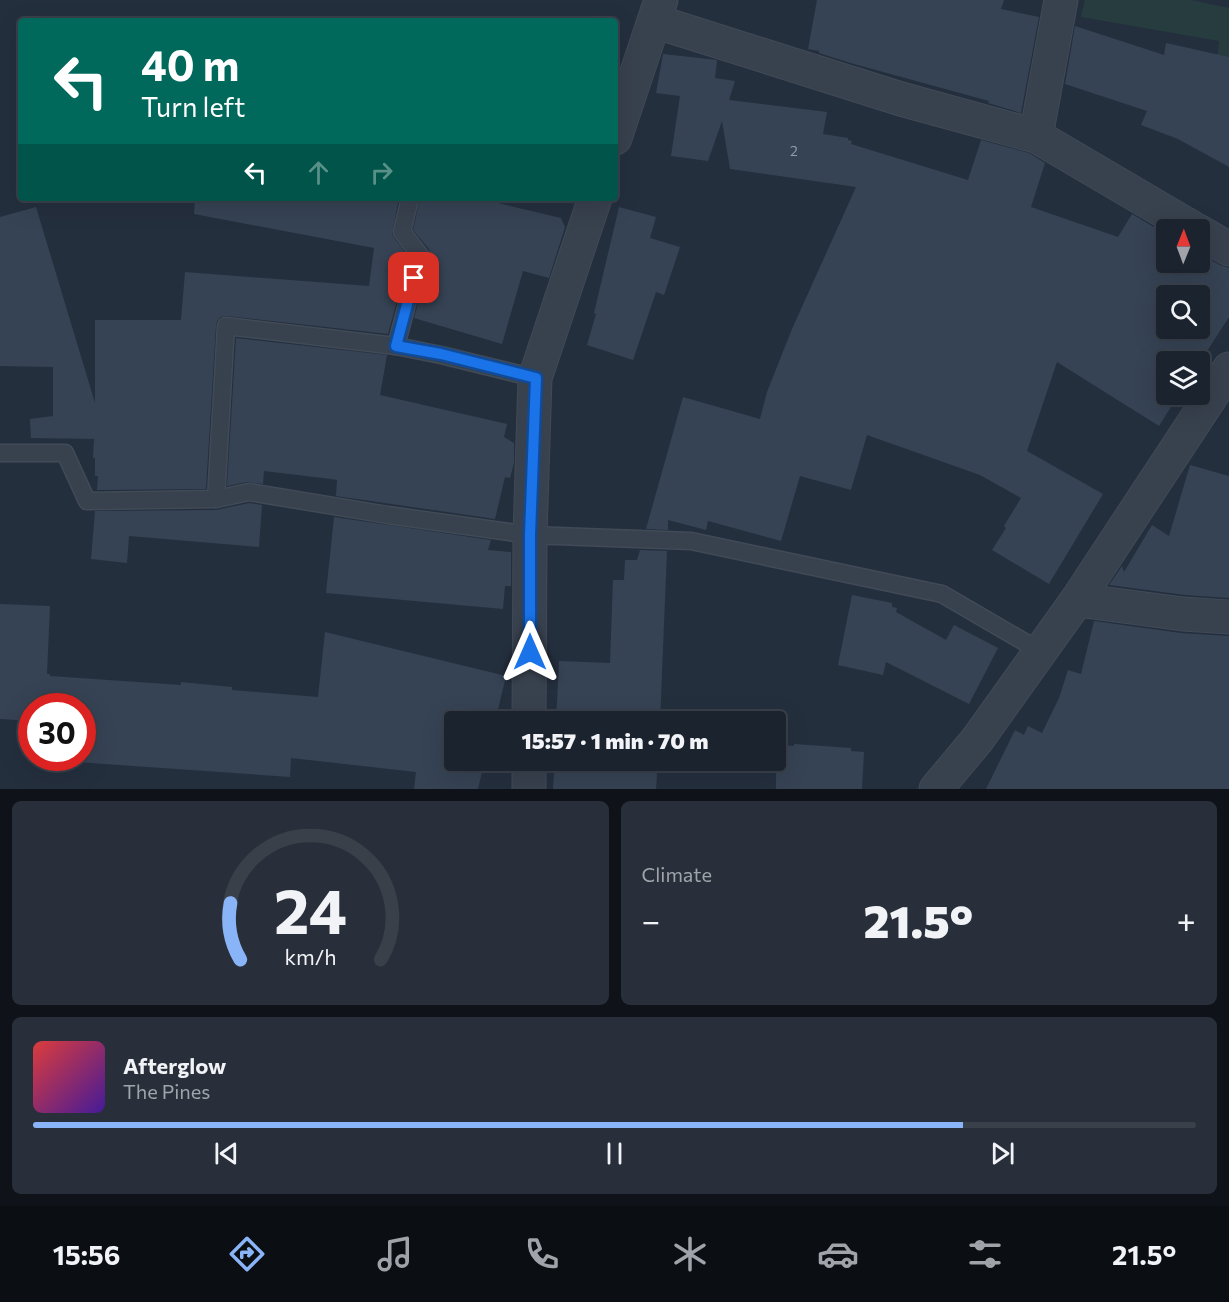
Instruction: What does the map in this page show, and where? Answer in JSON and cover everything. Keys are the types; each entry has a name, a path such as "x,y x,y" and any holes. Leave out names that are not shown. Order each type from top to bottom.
{"street":[{"path":"1036,136 1061,0"},
{"path":"618,129 657,11 901,99 1036,136 1177,219"},
{"path":"529,711 530,535 536,378 594,201"},
{"path":"1210,238 1229,249"},
{"path":"936,789 977,740 1077,600 1229,369"},
{"path":"1077,600 1183,614 1229,617"},
{"path":"529,771 529,789"}],"lane":[{"path":"396,346 420,255 402,232 409,201"},
{"path":"216,499 226,326 396,346 441,354 536,378"},
{"path":"0,453 64,453 87,501 216,499 249,492 530,535 691,541 942,594 1040,651"}],"green space":[{"path":"1085,0 1191,0 1229,8 1229,82 1216,74 1219,41 1081,17"}],"building":[{"path":"817,0 1004,0 1001,9 1039,17 1021,113 988,103 989,101 808,49"},
{"path":"1075,26 1164,55 1166,43 1229,57 1229,167 1178,139 1141,125 1147,111 1065,84"},
{"path":"663,54 717,60 715,78 735,81 729,100 827,112 823,134 848,138 852,141 851,144 968,180 981,140 1029,153 1045,163 1031,207 1118,237 1132,214 1156,228 1156,273 1210,273 1210,260 1229,268 1229,317 1207,351 1156,351 1156,405 1172,405 1159,426 1057,362 1027,451 1103,494 1049,584 992,550 1021,498 980,475 867,435 851,490 800,476 781,541 708,521 706,530 668,520 668,530 646,529 683,397 760,419 767,392 792,329 856,187 730,169 722,121 708,161 671,156 680,96 656,93"},
{"path":"195,201 398,201 392,234 409,257 388,334 221,317 216,325 206,489 97,490 98,476 95,476 95,458 93,458 94,439 31,438 30,419 53,416 53,367 0,366 0,217 36,207 95,403 95,320 181,320 185,272 369,286 374,248 194,214"},
{"path":"419,201 490,201 561,218 565,227 549,278 523,271 502,344 414,318 430,257 429,249 413,230"},
{"path":"619,207 656,217 650,238 680,247 664,295 656,292 633,360 587,345"},
{"path":"236,338 387,355 380,395 507,424 504,437 514,443 514,463 510,478 505,477 495,519 336,496 337,480 331,479 264,471 263,484 247,482 227,486"},
{"path":"1190,465 1229,476 1229,598 1109,585 1122,566 1124,572 1152,525 1169,536"},
{"path":"249,503 262,505 259,547 129,536 127,563 91,559 95,511 216,510"},
{"path":"334,517 491,540 488,550 511,552 511,586 505,586 503,609 326,593"},
{"path":"640,550 667,551 660,711 557,711 559,661 610,663 613,580 624,580 625,560 637,560"},
{"path":"852,595 892,603 892,607 897,608 896,612 946,640 954,625 998,648 969,704 886,662 883,675 838,665"},
{"path":"0,604 50,606 47,674 50,676 181,685 181,682 232,687 232,690 318,697 325,632 506,676 498,711 444,711 444,771 482,771 478,789 414,789 416,772 291,758 290,777 96,763 96,693 18,693 18,720 0,719"},
{"path":"1094,621 1181,633 1229,636 1229,789 986,789 1015,730 1024,735 1028,726 1042,733 1059,698 1068,670 1081,674"},
{"path":"786,745 851,748 851,751 864,752 862,789 776,789 776,771 786,771"},
{"path":"554,771 657,771 656,789 553,789"}],"route":[{"path":"414,278 396,346 441,354 536,378 530,535 530,652"}]}
